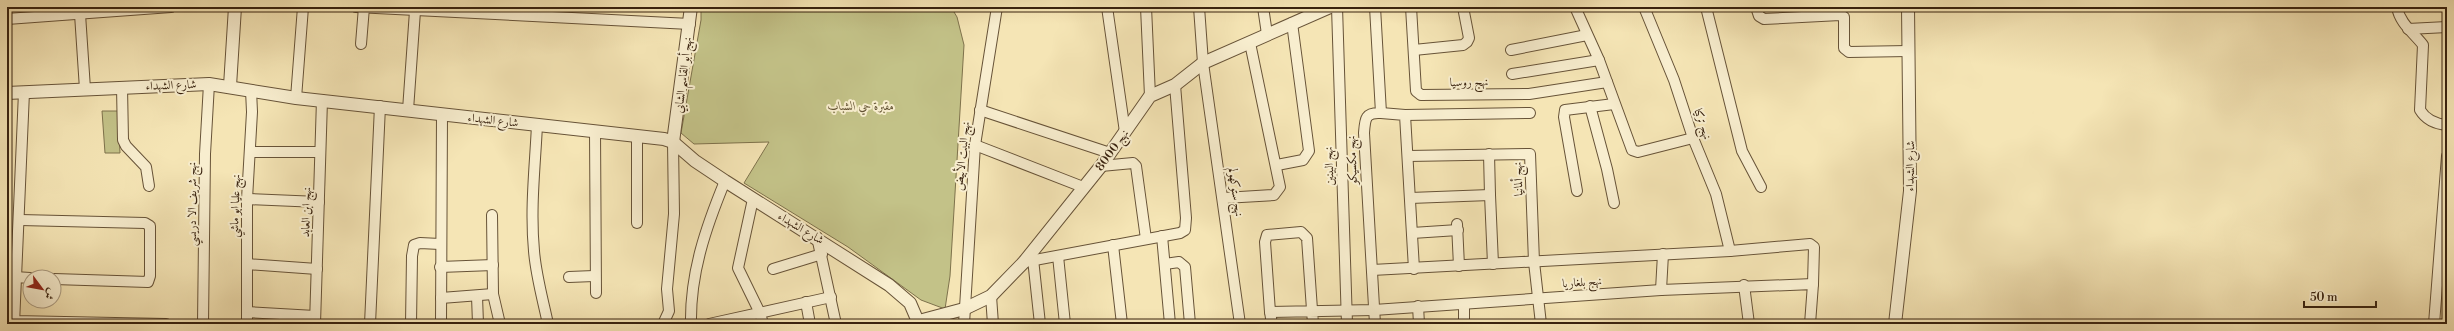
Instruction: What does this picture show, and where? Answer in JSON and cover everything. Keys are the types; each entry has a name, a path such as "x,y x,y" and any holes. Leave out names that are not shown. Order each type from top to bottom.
{"street":[{"path":"7,19 171,7"},
{"path":"230,86 235,7"},
{"path":"296,98 303,7"},
{"path":"356,7 690,24"},
{"path":"361,44 364,7"},
{"name":"نهج أبو القاسم الشابي","path":"674,142 691,7"},
{"name":"نهج البيت الأبيض","path":"964,324 975,145 997,7"},
{"path":"1107,7 1125,132"},
{"path":"1146,7 1150,96 1175,85 1203,63 1250,44 1267,34 1323,8"},
{"name":"نهج ستوكهولم","path":"1199,7 1203,63 1224,198 1240,324"},
{"path":"1264,7 1267,34"},
{"name":"نهج البينين","path":"1337,7 1347,324"},
{"path":"1375,7 1381,113 1530,113"},
{"name":"نهج روسيا","path":"1411,7 1416,91 1421,95 1529,94 1607,82"},
{"path":"1414,50 1463,45 1467,42 1469,38 1463,7"},
{"path":"1575,7 1600,60 1614,104 1632,150 1638,152 1693,138"},
{"name":"نهج تركيا","path":"1644,7 1674,80 1693,138 1718,200 1730,251"},
{"path":"1706,7 1742,151 1761,187"},
{"path":"1756,7 1759,16 1764,19 1840,15 1844,17 1844,48 1849,52 1908,51"},
{"name":"شارع الشهداء","path":"1895,324 1910,192 1908,7"},
{"path":"2397,7 2399,17 2422,45 2420,110 2424,117 2436,124 2447,125"},
{"path":"408,110 415,11"},
{"path":"80,14 85,89"},
{"path":"1277,165 1303,160 1309,152 1292,23"},
{"path":"2408,29 2447,27"},
{"path":"1511,50 1587,35"},
{"path":"1224,198 1277,193 1280,187 1277,165 1250,44"},
{"path":"1512,74 1600,60"},
{"name":"شارع الشهداء","path":"7,93 209,84 230,86 296,98 380,106 595,131 674,142 689,156 725,181 817,237 901,294 912,306 919,322"},
{"name":"نهج شريف الا دريسي","path":"203,324 205,154 209,84"},
{"path":"1040,324 1029,261 1183,232 1186,227 1175,85"},
{"path":"122,87 123,140 126,146 146,167 149,186"},
{"name":"نهج عليا ابو ماشي","path":"247,324 247,199 251,152 251,90"},
{"path":"24,92 20,220 14,277 12,321 166,324"},
{"name":"نهج 8000","path":"919,322 964,309 990,296 1029,261 1083,187 1101,166 1150,96"},
{"name":"نهج ابن العابد","path":"315,320 322,100"},
{"path":"1577,191 1564,113 1565,110 1614,104"},
{"path":"370,324 380,106"},
{"path":"1590,106 1607,169 1614,203"},
{"path":"980,110 1110,153"},
{"name":"نهج مكسيكو","path":"1375,324 1364,120 1371,112 1381,113"},
{"path":"441,324 440,244 442,114"},
{"path":"1405,114 1414,270"},
{"path":"537,125 533,222 534,251 538,279 548,324"},
{"path":"595,131 594,276 596,293"},
{"path":"636,136 637,223"},
{"path":"663,324 669,311 667,289 674,214 674,142"},
{"path":"975,145 1083,187"},
{"path":"251,152 320,152"},
{"path":"1489,154 1493,264"},
{"name":"نهج ألمانيا","path":"1408,156 1530,154 1534,262 1541,324"},
{"path":"2434,324 2442,264 2447,156"},
{"path":"1101,166 1133,163 1136,166 1146,239"},
{"path":"691,324 690,298 704,236 725,181"},
{"path":"1410,198 1490,194"},
{"path":"753,198 738,268 760,314 763,324"},
{"path":"247,199 319,202"},
{"path":"492,215 493,294 500,324"},
{"path":"20,220 145,223 150,226 150,276 148,282 62,279"},
{"path":"1412,233 1457,227 1459,266"},
{"path":"1272,324 1265,238 1270,234 1301,232 1307,238 1313,324"},
{"path":"1162,236 1170,324"},
{"path":"817,237 822,254 836,324"},
{"path":"411,324 412,256 414,246 420,243 440,244"},
{"path":"1372,270 1414,270 1459,266 1730,251 1810,244 1814,247 1810,324"},
{"path":"1113,245 1122,324"},
{"path":"773,269 822,254"},
{"path":"1661,290 1662,254"},
{"path":"1058,256 1065,324"},
{"path":"1165,264 1179,262 1185,267 1190,324"},
{"path":"247,264 317,269"},
{"path":"440,267 493,265"},
{"path":"569,277 594,276"},
{"path":"14,277 22,278"},
{"name":"نهج بلغاريا","path":"1270,312 1374,310 1744,285 1813,284"},
{"path":"1744,285 1749,324"},
{"path":"441,298 493,294"},
{"path":"477,296 478,324"},
{"path":"990,296 993,324"},
{"path":"709,324 721,323 831,297"},
{"path":"806,302 810,324"},
{"path":"1464,304 1464,324"},
{"path":"1418,306 1419,324"},
{"path":"247,312 315,320"}],"green space":[{"name":"مقبرة حي الشباب","path":"701,7 951,7 957,17 964,45 950,276 945,309 921,300 848,247 744,183 769,142 694,144 681,133 701,20"},
{"path":"102,111 118,111 120,153 105,153"}]}
